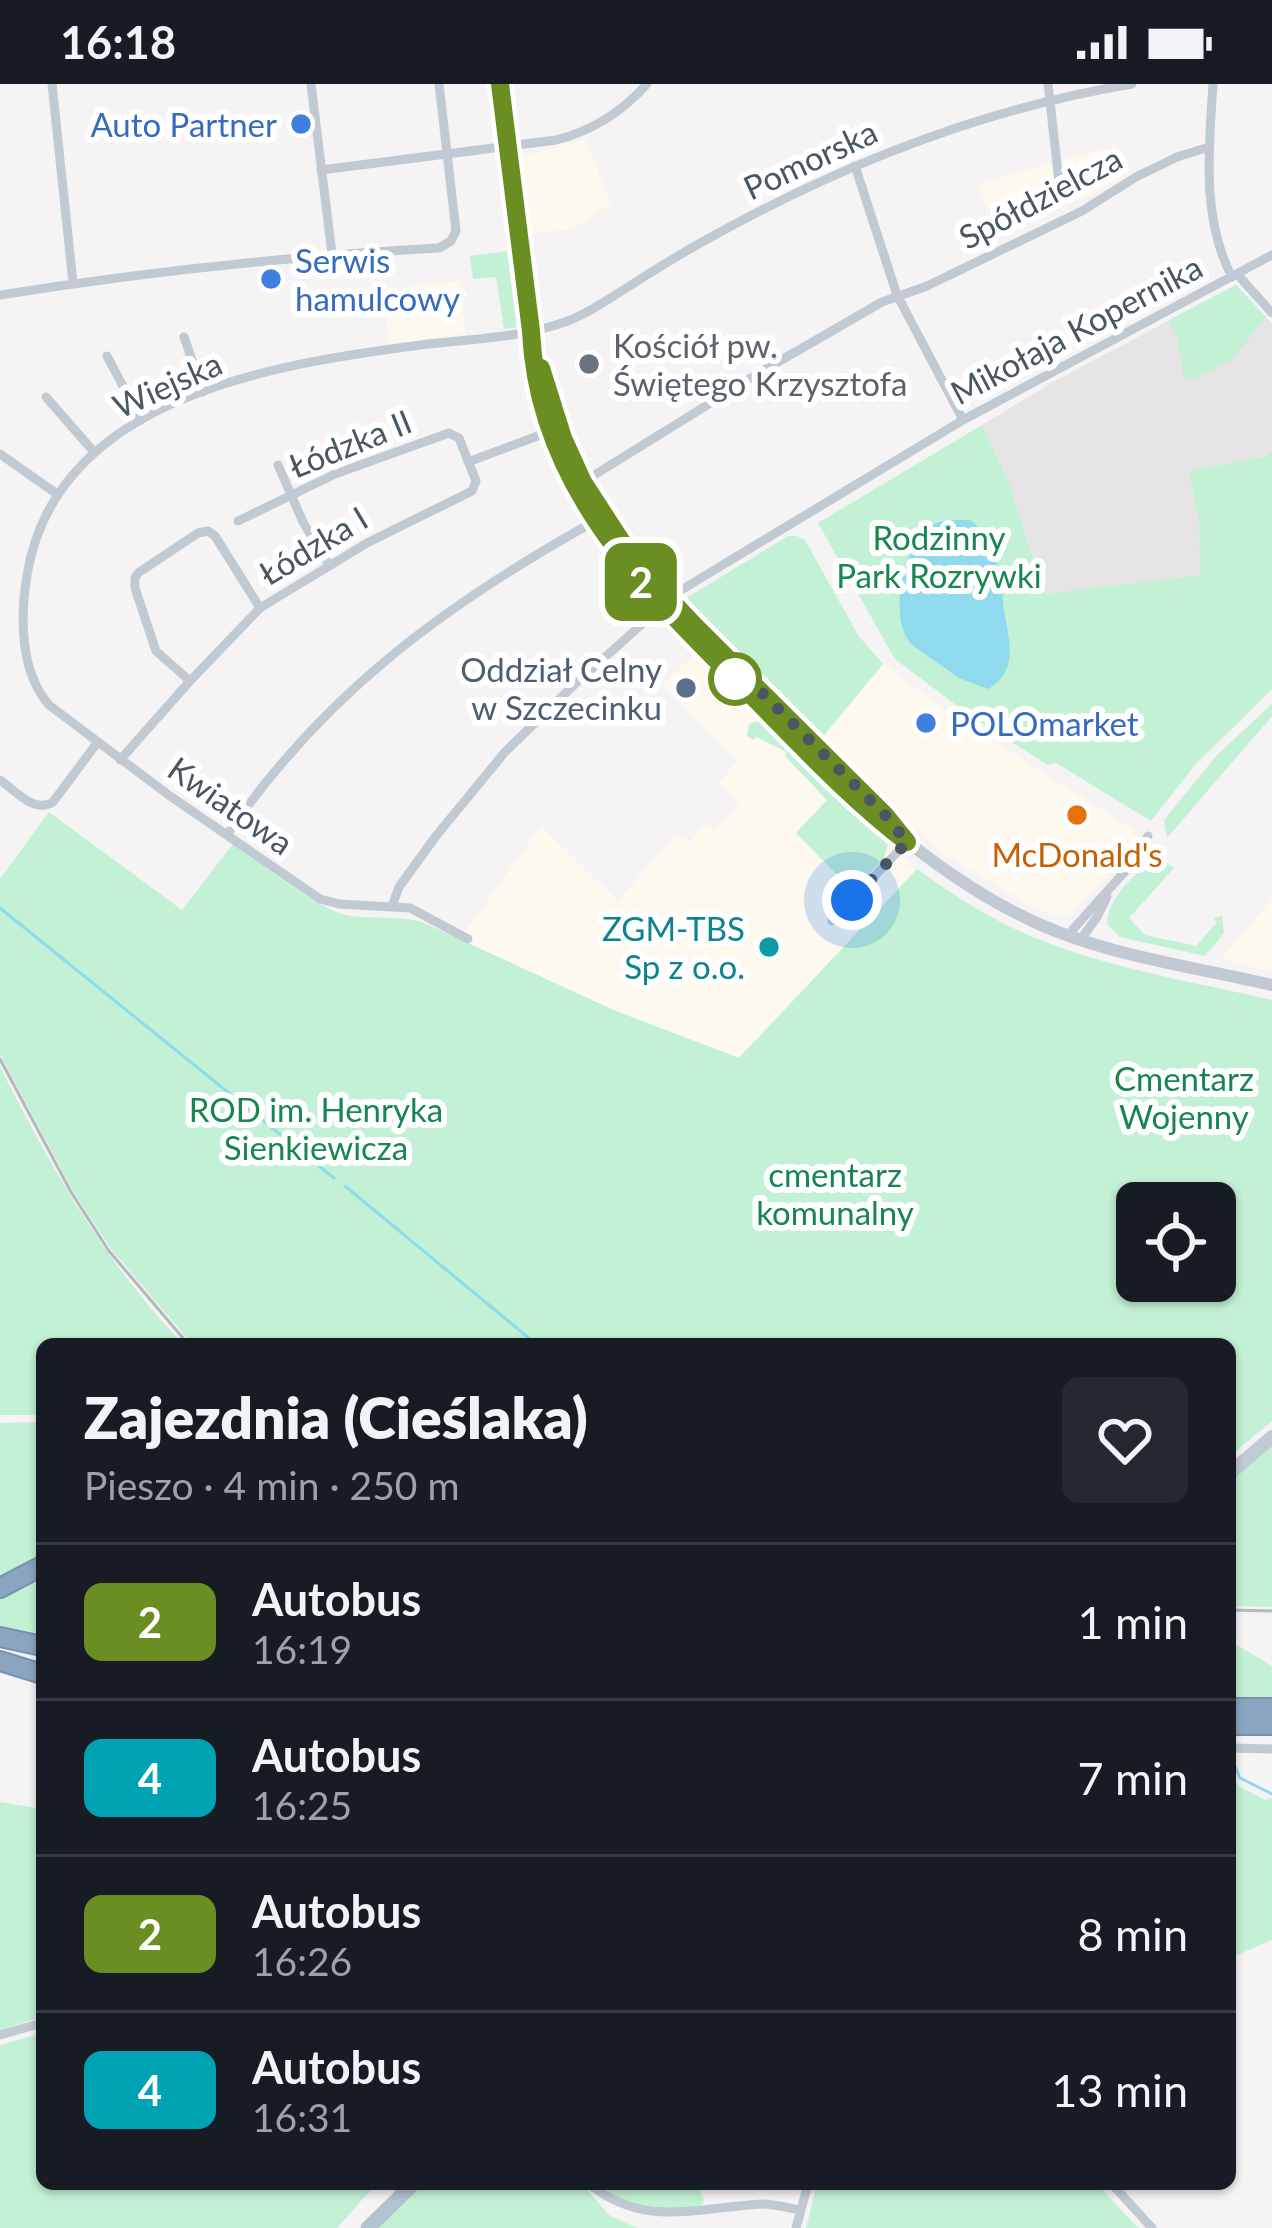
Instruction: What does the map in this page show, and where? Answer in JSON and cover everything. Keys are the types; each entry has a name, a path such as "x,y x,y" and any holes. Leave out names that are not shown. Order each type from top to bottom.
{"highway":[{"path":"0,1588 36,1569"},
{"path":"0,1637 36,1645"},
{"path":"0,1660 36,1669"},
{"path":"1236,1708 1272,1708"},
{"path":"1236,1725 1272,1725"}],"main road":[{"path":"1236,1468 1272,1437"},
{"path":"368,2228 407,2190"}],"street":[{"path":"52,84 73,283"},
{"path":"311,84 332,254"},
{"path":"0,295 332,254 447,245 456,231 439,84"},
{"path":"500,84 533,368 550,431 575,488 628,568 850,794 949,874 996,903 1074,937 1272,985"},
{"path":"321,170 556,140 614,115 647,84"},
{"path":"1048,84 1059,182"},
{"name":"Pomorska","path":"531,331 586,313 700,243 855,166 934,135 1050,99 1132,84"},
{"path":"1213,84 1209,147 1213,225 1234,275 1272,313"},
{"name":"Spółdzielcza","path":"583,482 759,373 897,296 1064,219 1177,157 1209,147"},
{"path":"855,166 897,296 962,420"},
{"name":"Mikołaja Kopernika","path":"392,907 398,887 495,763 665,602 962,420 1272,255"},
{"path":"531,331 559,425 583,482 665,602"},
{"name":"Wiejska","path":"97,743 43,698 32,679 24,620 27,575 41,526 57,494 94,452 141,420 203,392 278,370 531,331"},
{"path":"184,337 203,392"},
{"path":"107,356 141,420"},
{"path":"46,397 94,452"},
{"path":"468,461 550,431"},
{"name":"Łódzka II","path":"238,521 350,468 449,433 459,438 468,461"},
{"path":"0,454 57,494"},
{"name":"Łódzka I","path":"120,760 260,608 386,532 472,491 476,481 468,461"},
{"path":"278,465 329,566"},
{"path":"226,835 292,748 375,668 484,587 596,521"},
{"path":"190,681 156,651 135,578 140,570 208,531 260,608"},
{"path":"0,780 32,804 47,806 97,743"},
{"name":"Kwiatowa","path":"97,743 324,901 413,909 468,939"},
{"path":"1074,937 1091,908 1136,859 1148,836"},
{"path":"832,922 907,842"},
{"path":"1074,937 1094,921 1109,892"},
{"path":"1094,921 1107,946"},
{"path":"1236,1748 1272,1749"},
{"path":"0,2035 36,2025"},
{"path":"594,2190 622,2216"},
{"path":"796,2228 806,2190"},
{"path":"1118,2190 1153,2228"},
{"path":"664,2224 763,2204 800,2210"}],"shaded area":[{"path":"585,139 611,204 573,229 531,234 522,156"},
{"path":"1107,148 1122,177 1092,195 1001,232 976,184"},
{"path":"459,281 466,334 389,344 383,290"},
{"path":"1236,285 1272,324 1272,450 1267,456 1190,471 1201,575 1044,594 1009,482 982,425"},
{"path":"696,652 917,869 740,1058 616,1011 512,964 466,943 470,935 464,933 541,826 618,901 676,833 689,843 706,823 714,830 739,805 719,783 738,760 662,685"},
{"path":"883,664 957,718 1134,830 1139,839 1072,914 1055,916 1034,908 945,855 821,739"},
{"path":"1272,899 1272,971 1226,960 1223,956"}],"green space":[{"path":"507,251 517,327 504,329 496,277 473,279 470,256"},
{"path":"1236,285 1266,317 1232,359 1192,380 1184,378 1169,320"},
{"name":"Rodzinny Park Rozrywki","path":"982,425 1009,482 1044,594 1200,575 1199,522 1189,471 1267,456 1272,450 1272,689 1195,765 1151,821 972,717 895,659 818,523"},
{"path":"788,536 805,540 858,635 883,664 821,739 686,605 688,597"},
{"path":"1272,704 1272,716 1167,838 1164,820 1217,755"},
{"path":"762,719 888,844 884,858 860,884 845,883 796,833 827,800 785,756 787,752 747,736 749,724"},
{"path":"49,812 182,910 233,844 334,911 422,922 616,1011 739,1058 917,869 991,916 1066,949 1272,1000 1272,1421 1236,1451 1236,1338 187,1338 111,1249 73,1191 0,1054 0,879"},
{"path":"1162,860 1174,868 1129,918 1145,935 1196,946 1217,922 1213,918 1222,916 1224,933 1205,956 1120,937 1107,924 1112,904 1126,885"},
{"path":"0,1067 81,1212 128,1280 178,1338 36,1338 36,1415 0,1415"},
{"path":"36,1422 36,1563 0,1582 0,1423"},
{"path":"1272,1444 1272,1607 1236,1606 1236,1476"},
{"path":"31,1580 36,1584 36,1636 0,1628 0,1593"},
{"path":"1236,1645 1272,1666 1272,1699 1236,1699"},
{"path":"1236,1782 1265,1800 1272,1798 1272,1940 1236,1955"},
{"path":"0,1802 36,1808 36,2019 0,2030"},
{"path":"36,2035 36,2190 371,2190 337,2228 0,2228 0,2045"},
{"path":"416,2190 587,2190 610,2216 637,2228 375,2228"},
{"path":"607,2190 699,2190 704,2200 702,2205 652,2214"},
{"path":"816,2190 1103,2190 1138,2228 806,2228"}],"water":[{"path":"952,520 976,524 1002,578 1009,661 999,681 988,689 959,678 912,645 901,620 901,586 910,554 929,527"}],"waterway":[{"path":"0,908 334,1178"},
{"path":"345,1186 529,1338"},
{"path":"1236,1769 1240,1778 1272,1794"}],"railway":[{"path":"0,1059 71,1192 109,1251 183,1338"},
{"path":"1236,1610 1272,1611"}],"bus line":[{"name":"2","path":"500,84 533,368 550,431 575,488 628,568 661,605 850,794 907,842 635,562 583,482 541,368"}],"place":[{"name":"Auto Partner","path":"301,124"},
{"name":"Serwis hamulcowy","path":"271,279"},
{"name":"Kościół pw. Świętego Krzysztofa","path":"589,364"},
{"name":"Oddział Celny w Szczecinku","path":"686,688"},
{"name":"POLOmarket","path":"926,723"},
{"name":"McDonald's","path":"1077,815"},
{"name":"ZGM-TBS Sp z o.o.","path":"769,947"}],"route":[{"path":"735,679 730,661 907,842 852,900"}],"park label":[{"name":"Cmentarz Wojenny","path":"1184,1097"},
{"name":"ROD im. Henryka Sienkiewicza","path":"316,1128"},
{"name":"cmentarz komunalny","path":"835,1193"}]}
